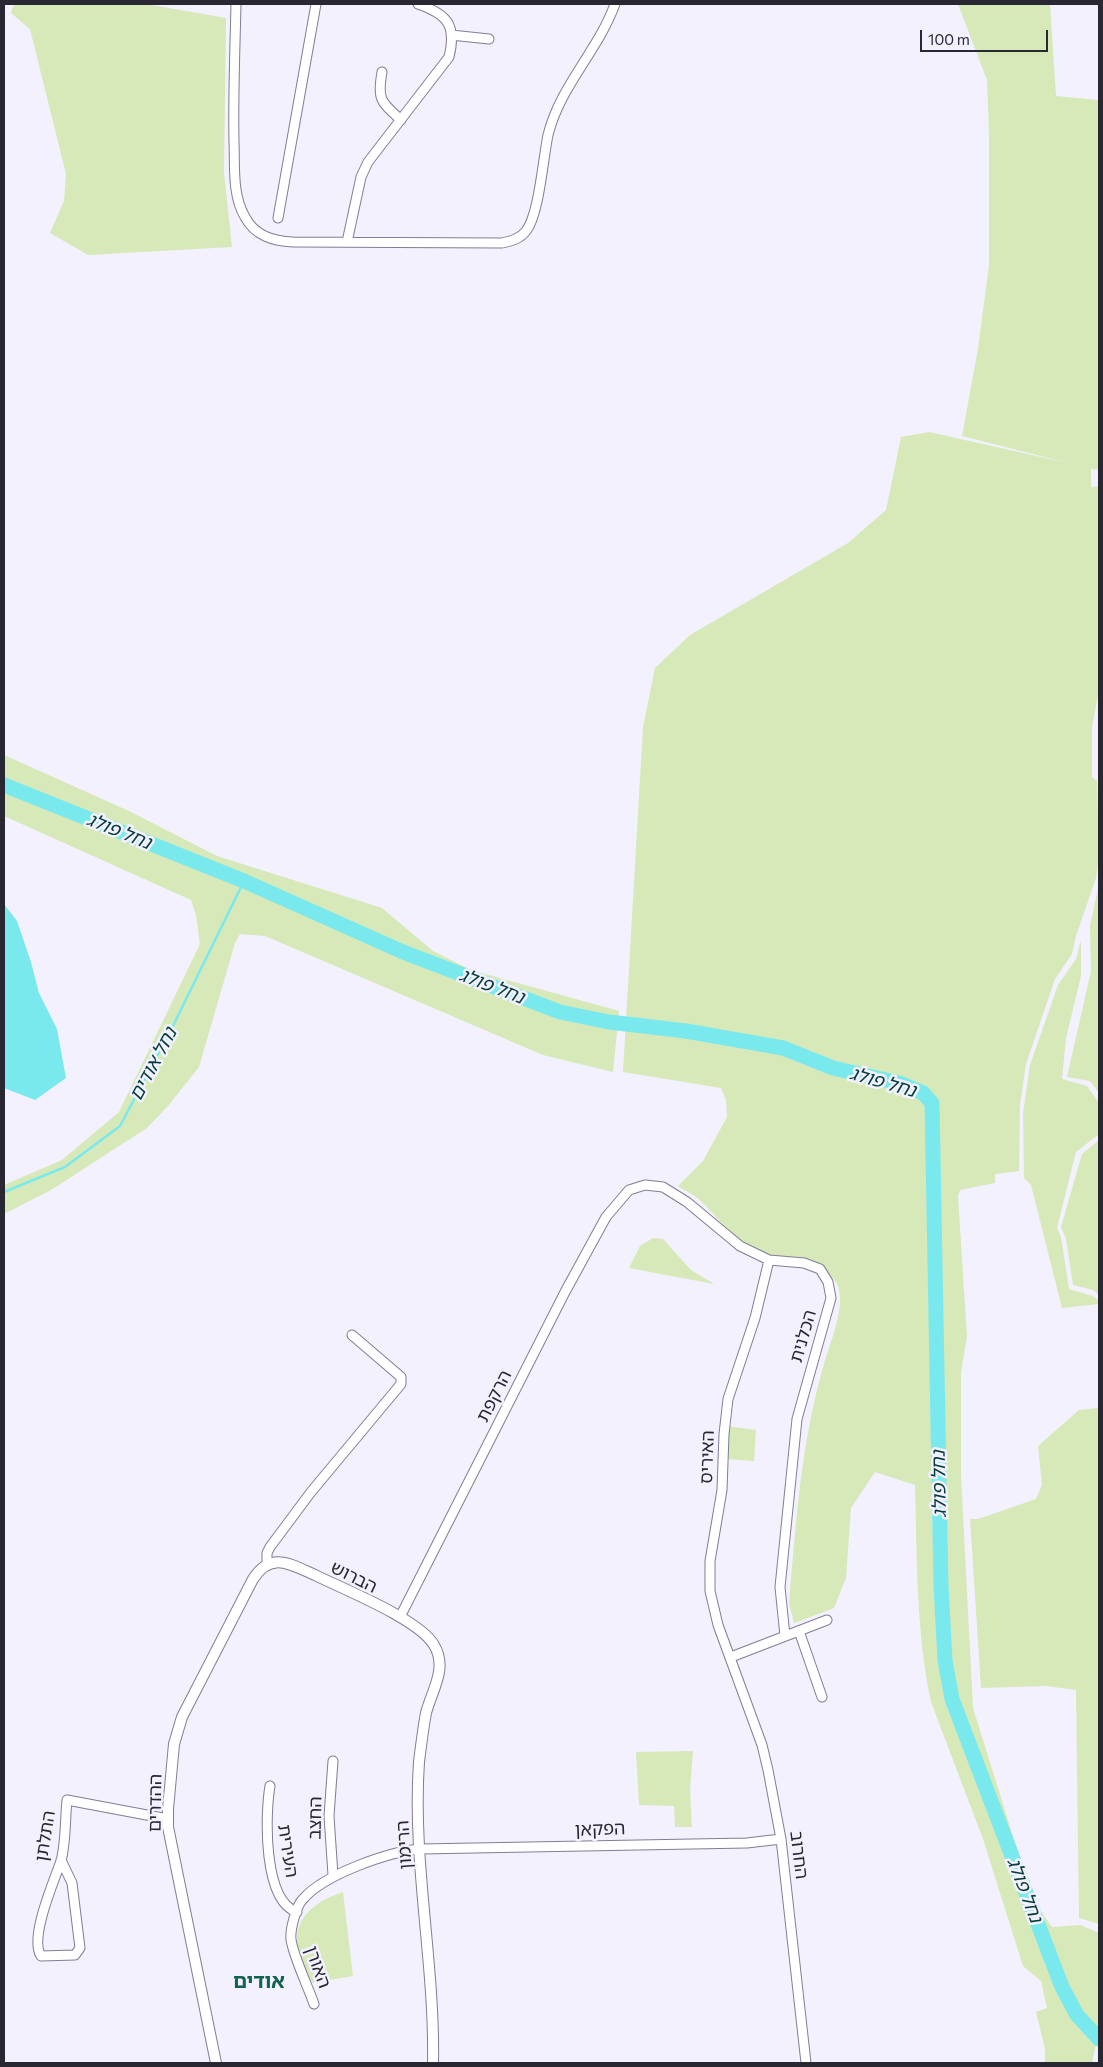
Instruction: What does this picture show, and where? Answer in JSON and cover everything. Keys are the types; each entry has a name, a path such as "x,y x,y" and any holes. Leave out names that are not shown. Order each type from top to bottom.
{"street":[{"path":"236,4 233,103 235,176 240,207 252,226 270,239 293,242 502,243 522,235 533,216 548,135 559,101 607,22 615,4"},
{"path":"278,218 316,4"},
{"path":"347,242 361,177 374,154 443,66 451,47 448,20 443,15 418,4"},
{"path":"451,35 489,39"},
{"path":"382,72 379,90 380,99 401,120"},
{"name":"הכלנית","path":"624,1195 640,1186 663,1187 687,1202 740,1246 769,1260 804,1263 820,1269 828,1282 830,1298 796,1426 780,1587 785,1636"},
{"name":"הרקפת","path":"400,1617 565,1292 603,1222 624,1195"},
{"name":"האיריס","path":"731,1657 714,1612 710,1591 710,1561 722,1490 724,1434 728,1399 755,1318 769,1260"},
{"path":"267,1563 267,1553 270,1547 311,1492 401,1384 401,1377 352,1336"},
{"name":"הברוש","path":"267,1563 275,1562 296,1566 400,1617 423,1633"},
{"name":"ההדרים","path":"216,2063 168,1819 174,1744 182,1717 253,1579 267,1563"},
{"path":"731,1657 827,1620"},
{"path":"799,1631 822,1697"},
{"name":"הרימון","path":"423,1633 434,1646 441,1665 426,1714 421,1747 418,1795 433,2063"},
{"name":"החרוב","path":"731,1657 762,1745 781,1840 806,2063"},
{"name":"החצב","path":"333,1761 329,1816 333,1875"},
{"name":"העירית","path":"270,1786 266,1814 271,1864 281,1899 285,1905 297,1912"},
{"name":"התלתן","path":"61,1860 72,1883 80,1948 75,1955 45,1957 39,1954 37,1947 53,1879 61,1860 67,1800 168,1819"},
{"name":"הפקאן","path":"297,1912 301,1900 333,1875 403,1850 738,1843 781,1840"},
{"name":"האורן","path":"297,1912 291,1939 314,2004"}],"green space":[{"path":"14,4 146,4 226,18 224,173 232,247 88,255 50,233 64,201 66,174 30,29 11,13"},
{"path":"958,4 1050,4 1056,96 1099,100 1099,470 1091,469 1091,487 1099,486 1099,690 1092,727 1092,777 1097,781 1099,855 1096,878 1076,936 1072,954 1055,979 1026,1064 1020,1105 1019,1171 995,1174 995,1183 960,1190 958,1196 967,1336 961,1373 961,1476 973,1708 1033,1900 1052,1927 1080,1925 1099,1933 1099,2030 1092,2063 1045,2063 1045,2049 1036,2012 1047,2008 1041,1981 1023,1966 983,1839 931,1702 922,1649 920,1622 915,1485 875,1472 851,1508 846,1578 834,1608 794,1623 789,1603 800,1483 816,1393 839,1313 840,1293 837,1284 832,1277 817,1268 773,1258 752,1248 734,1235 700,1200 678,1186 703,1161 727,1117 726,1100 721,1088 623,1072 643,727 655,668 690,635 848,543 886,510 901,437 929,432 1068,463 962,436 978,349 989,265 989,133 987,80"},
{"path":"4,755 129,811 217,856 382,908 433,951 471,970 619,1011 613,1072 543,1055 265,936 240,934 235,943 199,1067 168,1106 147,1128 51,1190 4,1214 4,1185 62,1160 119,1112 200,944 196,915 191,900 4,816"},
{"path":"1099,884 1099,1093 1090,1081 1067,1077 1091,971 1090,926"},
{"path":"1081,940 1081,976 1066,1038 1062,1079 1087,1086 1099,1103 1099,1134 1076,1152 1057,1228 1061,1237 1069,1289 1093,1296 1099,1301 1099,1304 1062,1308 1031,1185 1024,1178 1023,1113 1030,1065 1058,985 1076,959"},
{"path":"1099,1140 1099,1295 1093,1290 1073,1285 1066,1239 1061,1227 1082,1154"},
{"path":"653,1238 663,1239 691,1270 714,1284 629,1268 640,1246"},
{"path":"1099,1408 1099,1924 1079,1918 1076,1690 1046,1686 981,1688 970,1519 978,1519 1036,1499 1042,1485 1038,1446 1079,1410"},
{"path":"727,1426 756,1430 754,1461 727,1459"},
{"path":"693,1751 690,1790 692,1827 675,1827 674,1806 639,1805 636,1752"},
{"path":"343,1892 353,1976 312,1983 299,1949 298,1929 306,1914 312,1908 327,1898"}],"water":[{"path":"4,904 17,921 39,993 57,1029 66,1078 35,1100 4,1088"}],"waterway":[{"name":"נחל פולג","path":"4,785 244,881 403,952 560,1012 609,1022 686,1031 783,1048 833,1068 899,1083 923,1093 932,1103 941,1586 945,1660 952,1699 1062,1987 1077,2015 1099,2039"},
{"name":"נחל אודים","path":"4,1192 65,1167 120,1126 171,1030 244,881"}],"district":[{"name":"אודים","path":"259,1981"}]}
